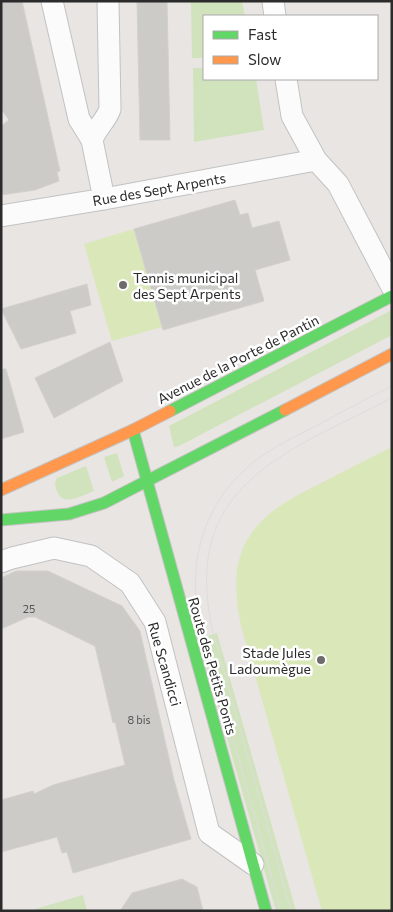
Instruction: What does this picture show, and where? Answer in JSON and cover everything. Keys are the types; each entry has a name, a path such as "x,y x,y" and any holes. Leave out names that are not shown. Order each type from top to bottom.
{"main road":[{"name":"Avenue de la Porte de Pantin","path":"1,490 133,430 392,296"},
{"path":"1,520 68,514 104,503 392,354"},
{"name":"Route des Petits Ponts","path":"133,430 266,911"}],"street":[{"path":"52,1 79,119 92,140 104,199"},
{"path":"92,140 96,130 104,121 110,109 108,1"},
{"path":"273,1 276,15"},
{"path":"286,80 292,116 316,160 338,184 392,287"},
{"name":"Rue des Sept Arpents","path":"1,216 316,160"},
{"name":"Rue Scandicci","path":"1,562 54,548 91,556 130,583 155,622 209,832 253,864"}],"green space":[{"path":"191,1 242,1 245,15 203,15 203,58 192,58"},
{"path":"193,68 203,68 203,80 256,80 264,130 194,142"},
{"name":"Tennis municipal des Sept Arpents","path":"134,229 162,327 112,341 84,244"},
{"path":"392,310 392,335 174,447 169,426"},
{"name":"Stade Jules Ladoumègue","path":"392,447 392,911 322,911 241,626 236,585 238,564 245,544 252,532 271,513 306,491"},
{"path":"117,453 124,476 112,482 104,457"},
{"path":"86,466 94,491 69,500 61,497 56,487 55,482 57,478"},
{"path":"217,633 296,911 276,911 199,639"},
{"path":"83,895 87,911 29,911"}],"building":[{"path":"1,1 22,1 60,171 57,172 59,181 35,190 1,195 1,126 9,120 1,109"},
{"path":"137,1 167,1 170,140 140,140"},
{"path":"235,200 240,215 248,213 252,228 279,221 290,260 255,270 264,301 163,330 134,229"},
{"path":"87,284 91,305 70,311 76,333 21,349 1,309"},
{"path":"110,342 123,381 54,418 35,378"},
{"path":"1,369 6,369 24,432 1,439"},
{"path":"16,571 48,571 122,606 140,631 174,780 191,839 73,873 67,852 62,853 57,837 1,852 1,800 33,791 34,794 53,785 125,765 95,646 35,617 28,617 1,629 1,578"},
{"path":"182,879 197,887 203,911 120,911 132,893"}],"tram line":[{"path":"281,911 197,608 196,566 200,546 214,508 225,491 255,461 269,451 392,386"},
{"path":"291,911 213,632 207,582 212,541 226,508 250,480 279,457 314,437 392,398"}],"traffic: fast":[{"path":"170,411 392,296"},
{"path":"1,520 69,514 104,503 285,410"},
{"path":"133,430 266,911"}],"traffic: slow":[{"path":"285,410 392,354"},
{"path":"1,490 133,430 170,411"}],"place":[{"name":"Tennis municipal des Sept Arpents","path":"123,285"},
{"name":"Stade Jules Ladoumègue","path":"321,660"}]}
